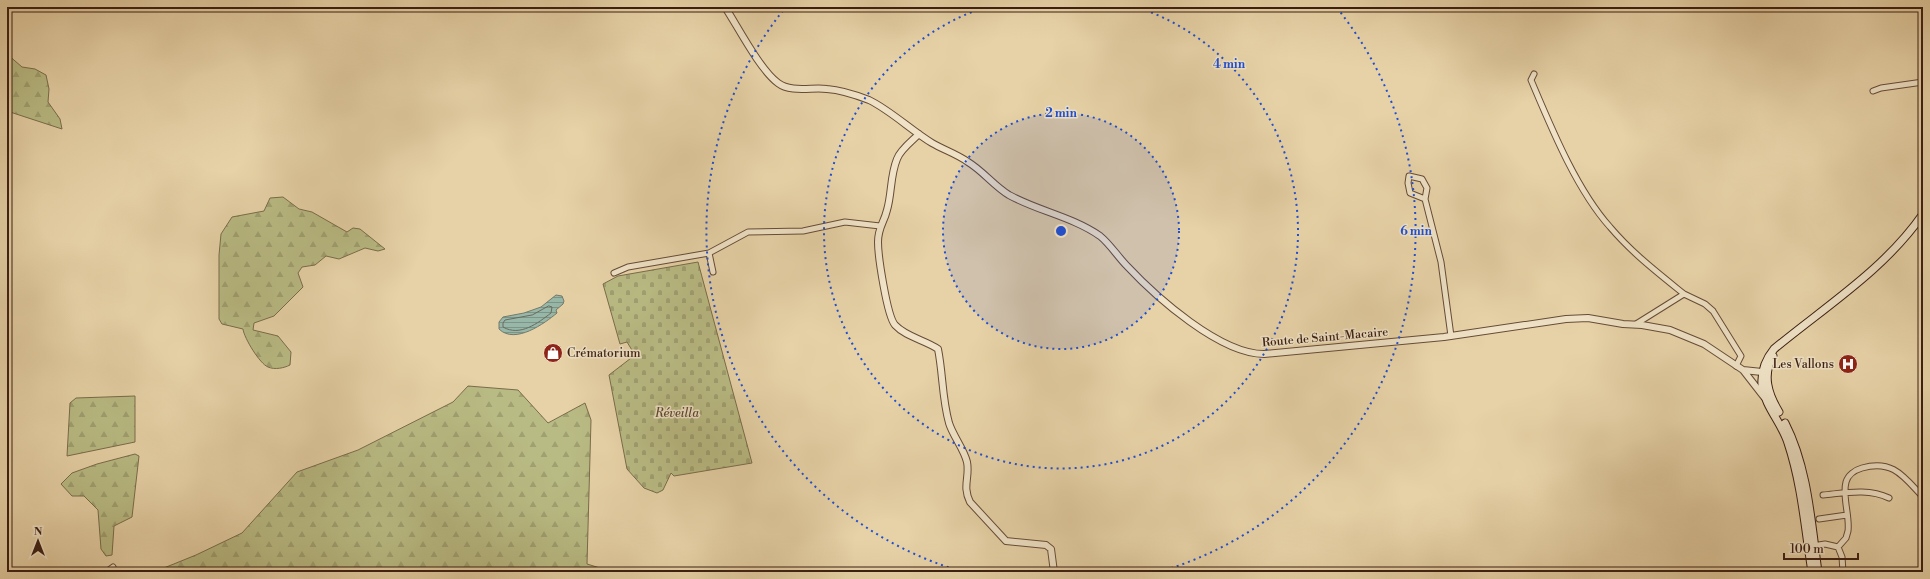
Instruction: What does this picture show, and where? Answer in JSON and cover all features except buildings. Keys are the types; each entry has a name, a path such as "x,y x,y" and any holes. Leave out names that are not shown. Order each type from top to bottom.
{"main road":[{"path":"1818,572 1811,546 1798,474 1782,428 1765,397 1763,374 1769,355 1785,340 1870,273 1906,236 1923,214"},
{"path":"1785,340 1775,353 1768,368 1768,387 1770,396 1790,433 1803,471 1811,546 1812,572"}],"street":[{"name":"Route de Saint-Macaire","path":"725,7 749,46 768,73 778,84 794,89 828,89 858,96 870,101 932,143 969,162 982,175 1008,194 1025,203 1069,219 1101,237 1126,266 1153,293 1192,323 1237,349 1254,354 1264,354 1451,336 1566,319 1588,318 1670,330 1704,344 1743,370 1765,397"},
{"path":"1534,74 1531,80 1552,128 1588,197 1609,226 1636,255 1684,294 1705,304 1713,311 1741,356 1736,366"},
{"path":"1873,91 1881,88 1923,82"},
{"path":"919,134 897,157 892,177 887,211 880,226 878,242 879,258 889,313 895,324 904,332 938,349 943,371 944,402 950,425 967,463 965,486 966,494 970,502 1006,541 1046,545 1051,549 1054,572"},
{"path":"1425,199 1410,193 1408,183 1409,176 1422,178 1427,188 1425,199 1441,262 1451,336"},
{"path":"614,273 628,267 709,253 748,232 803,231 845,222 880,226"},
{"path":"709,253 713,272"},
{"path":"1636,324 1684,294"},
{"path":"1775,353 1771,356 1763,374 1768,396 1772,405 1781,416"},
{"name":"Route de Saint-Macaire","path":"1743,370 1763,374"},
{"path":"1751,378 1763,374"},
{"path":"1838,547 1846,538 1849,527 1846,482 1852,473 1874,464 1891,467 1904,477 1923,497"},
{"path":"1823,495 1867,492 1878,493 1889,498"},
{"path":"1819,519 1847,515"},
{"path":"1811,546 1825,544 1838,547"},
{"path":"1838,547 1842,557 1843,572"},
{"path":"106,572 113,567"}],"green space":[{"path":"7,54 22,67 35,69 46,75 49,89 48,102 60,119 62,129 7,111"},
{"path":"283,197 299,209 312,212 347,232 353,228 360,229 385,249 378,251 365,248 339,259 326,256 315,265 302,267 298,273 303,287 274,316 254,323 253,330 278,336 291,352 290,365 282,368 274,368 265,365 257,356 246,338 243,329 222,324 219,319 219,255 221,234 232,217 264,211 270,198"},
{"name":"Réveilla","path":"698,262 752,463 674,476 671,473 663,490 657,493 644,488 627,469 609,375 635,355 627,342 620,344 603,284 618,276"},
{"path":"468,386 518,390 548,423 585,403 591,420 587,564 613,572 154,572 196,555 242,533 297,472 358,450 453,402"},
{"path":"135,396 135,442 67,456 70,403 76,398"},
{"path":"135,454 139,456 132,517 114,526 112,555 106,556 101,549 98,510 84,496 72,496 61,484 72,473 97,464"}],"water":[{"path":"556,295 562,296 564,301 563,304 556,310 557,313 538,327 521,334 513,335 499,329 499,322 503,317 524,313 541,307"}],"place":[{"name":"Crématorium","path":"553,353"},
{"name":"Les Vallons","path":"1848,364"}]}
